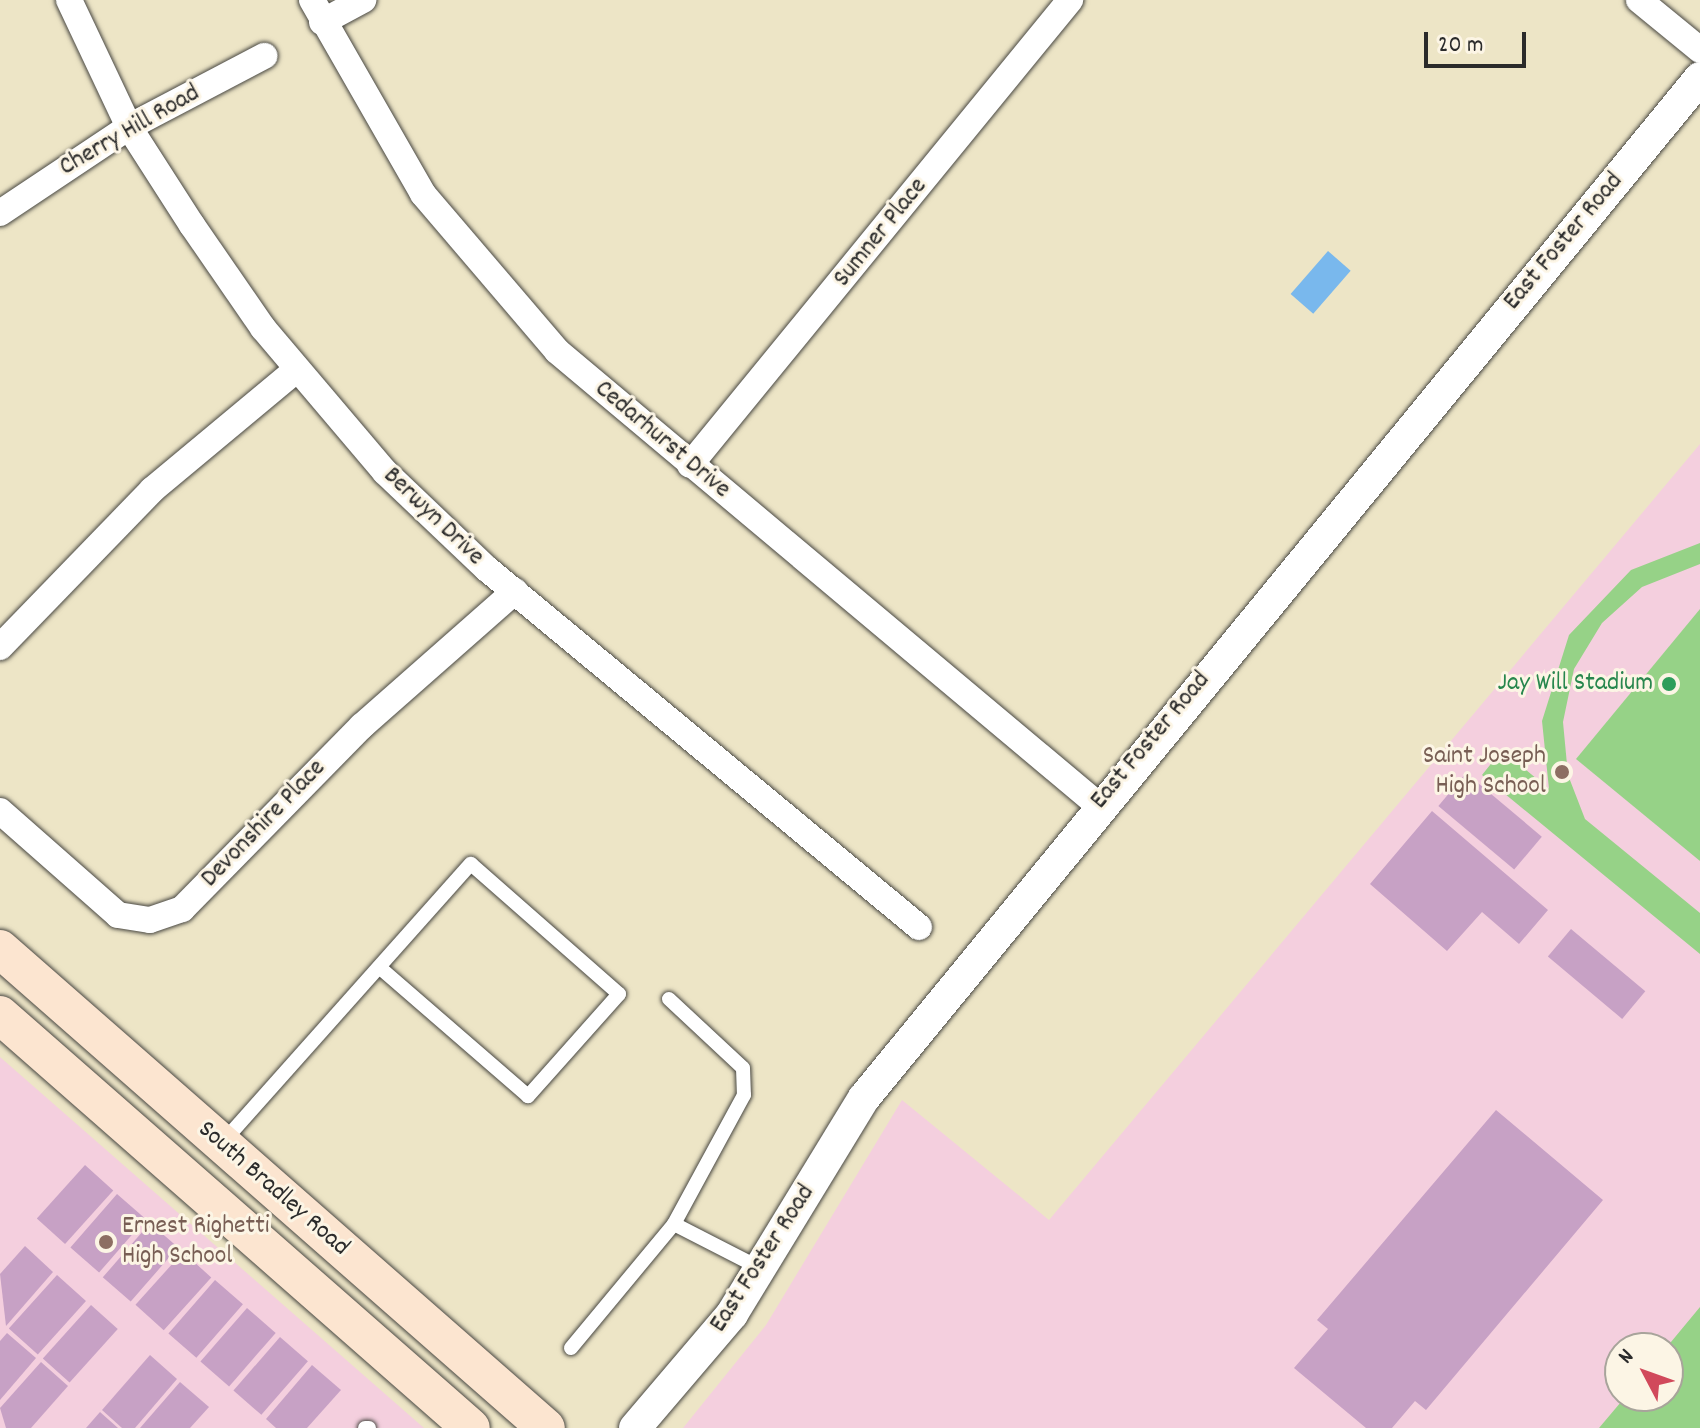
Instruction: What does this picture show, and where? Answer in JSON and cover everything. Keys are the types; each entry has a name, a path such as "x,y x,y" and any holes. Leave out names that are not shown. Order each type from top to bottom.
{"main road":[{"name":"South Bradley Road","path":"0,949 546,1428"},
{"name":"South Bradley Road","path":"0,1015 471,1428"}],"street":[{"name":"Berwyn Drive","path":"69,0 129,127 296,370 385,472 515,591 919,927"},
{"path":"317,11 363,0"},
{"name":"Sumner Place","path":"690,465 1070,0"},
{"path":"1639,0 1700,50"},
{"name":"Cedarhurst Drive","path":"317,11 382,133 470,257 557,351 1098,805"},
{"name":"Cherry Hill Road","path":"0,213 129,127 264,56"},
{"name":"East Foster Road","path":"635,1428 732,1314 864,1098 1098,805 1700,78"},
{"path":"0,647 152,490 296,370"},
{"name":"Devonshire Place","path":"0,811 118,915 150,920 182,909 362,726 515,591"}],"lane":[{"path":"221,1143 471,864 619,994 528,1096 379,967"},
{"path":"571,1348 674,1224 744,1095 743,1068 669,999"},
{"path":"674,1224 760,1268"}],"shaded area":[{"name":"Saint Joseph High School","path":"1700,444 1700,1428 683,1428 766,1325 902,1100 1049,1220"},
{"name":"Ernest Righetti High School","path":"0,1057 424,1428 0,1428"}],"green space":[{"path":"1700,543 1700,564 1642,587 1602,623 1574,669 1563,722 1568,775 1585,819 1700,913 1700,954 1482,775 1502,750 1549,789 1542,721 1569,635 1631,570"},
{"name":"Jay Will Stadium","path":"1700,609 1700,861 1576,759"},
{"path":"1700,1307 1700,1428 1599,1428 1612,1412 1684,1412 1684,1332 1679,1332"}],"water":[{"path":"1328,251 1351,271 1313,314 1291,294"}],"building":[{"path":"1466,773 1542,837 1514,870 1438,806"},
{"path":"1432,811 1548,910 1519,944 1482,912 1447,951 1370,884"},
{"path":"1571,929 1645,991 1622,1019 1548,957"},
{"path":"1496,1110 1603,1200 1426,1410 1415,1401 1392,1428 1366,1428 1294,1368 1328,1329 1317,1320"},
{"path":"85,1165 113,1190 65,1244 37,1219"},
{"path":"117,1194 146,1219 99,1273 70,1248"},
{"path":"150,1223 178,1247 131,1302 103,1277"},
{"path":"25,1246 53,1272 6,1326 0,1274"},
{"path":"183,1252 211,1277 164,1330 135,1305"},
{"path":"57,1275 86,1301 38,1355 9,1329"},
{"path":"215,1280 243,1304 196,1358 168,1334"},
{"path":"91,1305 118,1329 70,1383 43,1359"},
{"path":"247,1308 276,1333 229,1387 200,1362"},
{"path":"7,1333 36,1358 0,1400 0,1341"},
{"path":"280,1337 308,1361 261,1415 233,1391"},
{"path":"150,1355 177,1379 135,1428 122,1428 102,1410"},
{"path":"41,1362 68,1386 31,1428 6,1428 0,1408"},
{"path":"312,1365 341,1390 307,1428 276,1428 266,1419"},
{"path":"180,1382 209,1407 190,1428 140,1428"},
{"path":"100,1412 118,1428 86,1428"}],"place":[{"name":"Jay Will Stadium","path":"1669,684"},
{"name":"Saint Joseph High School","path":"1562,772"},
{"name":"Ernest Righetti High School","path":"106,1242"}]}
